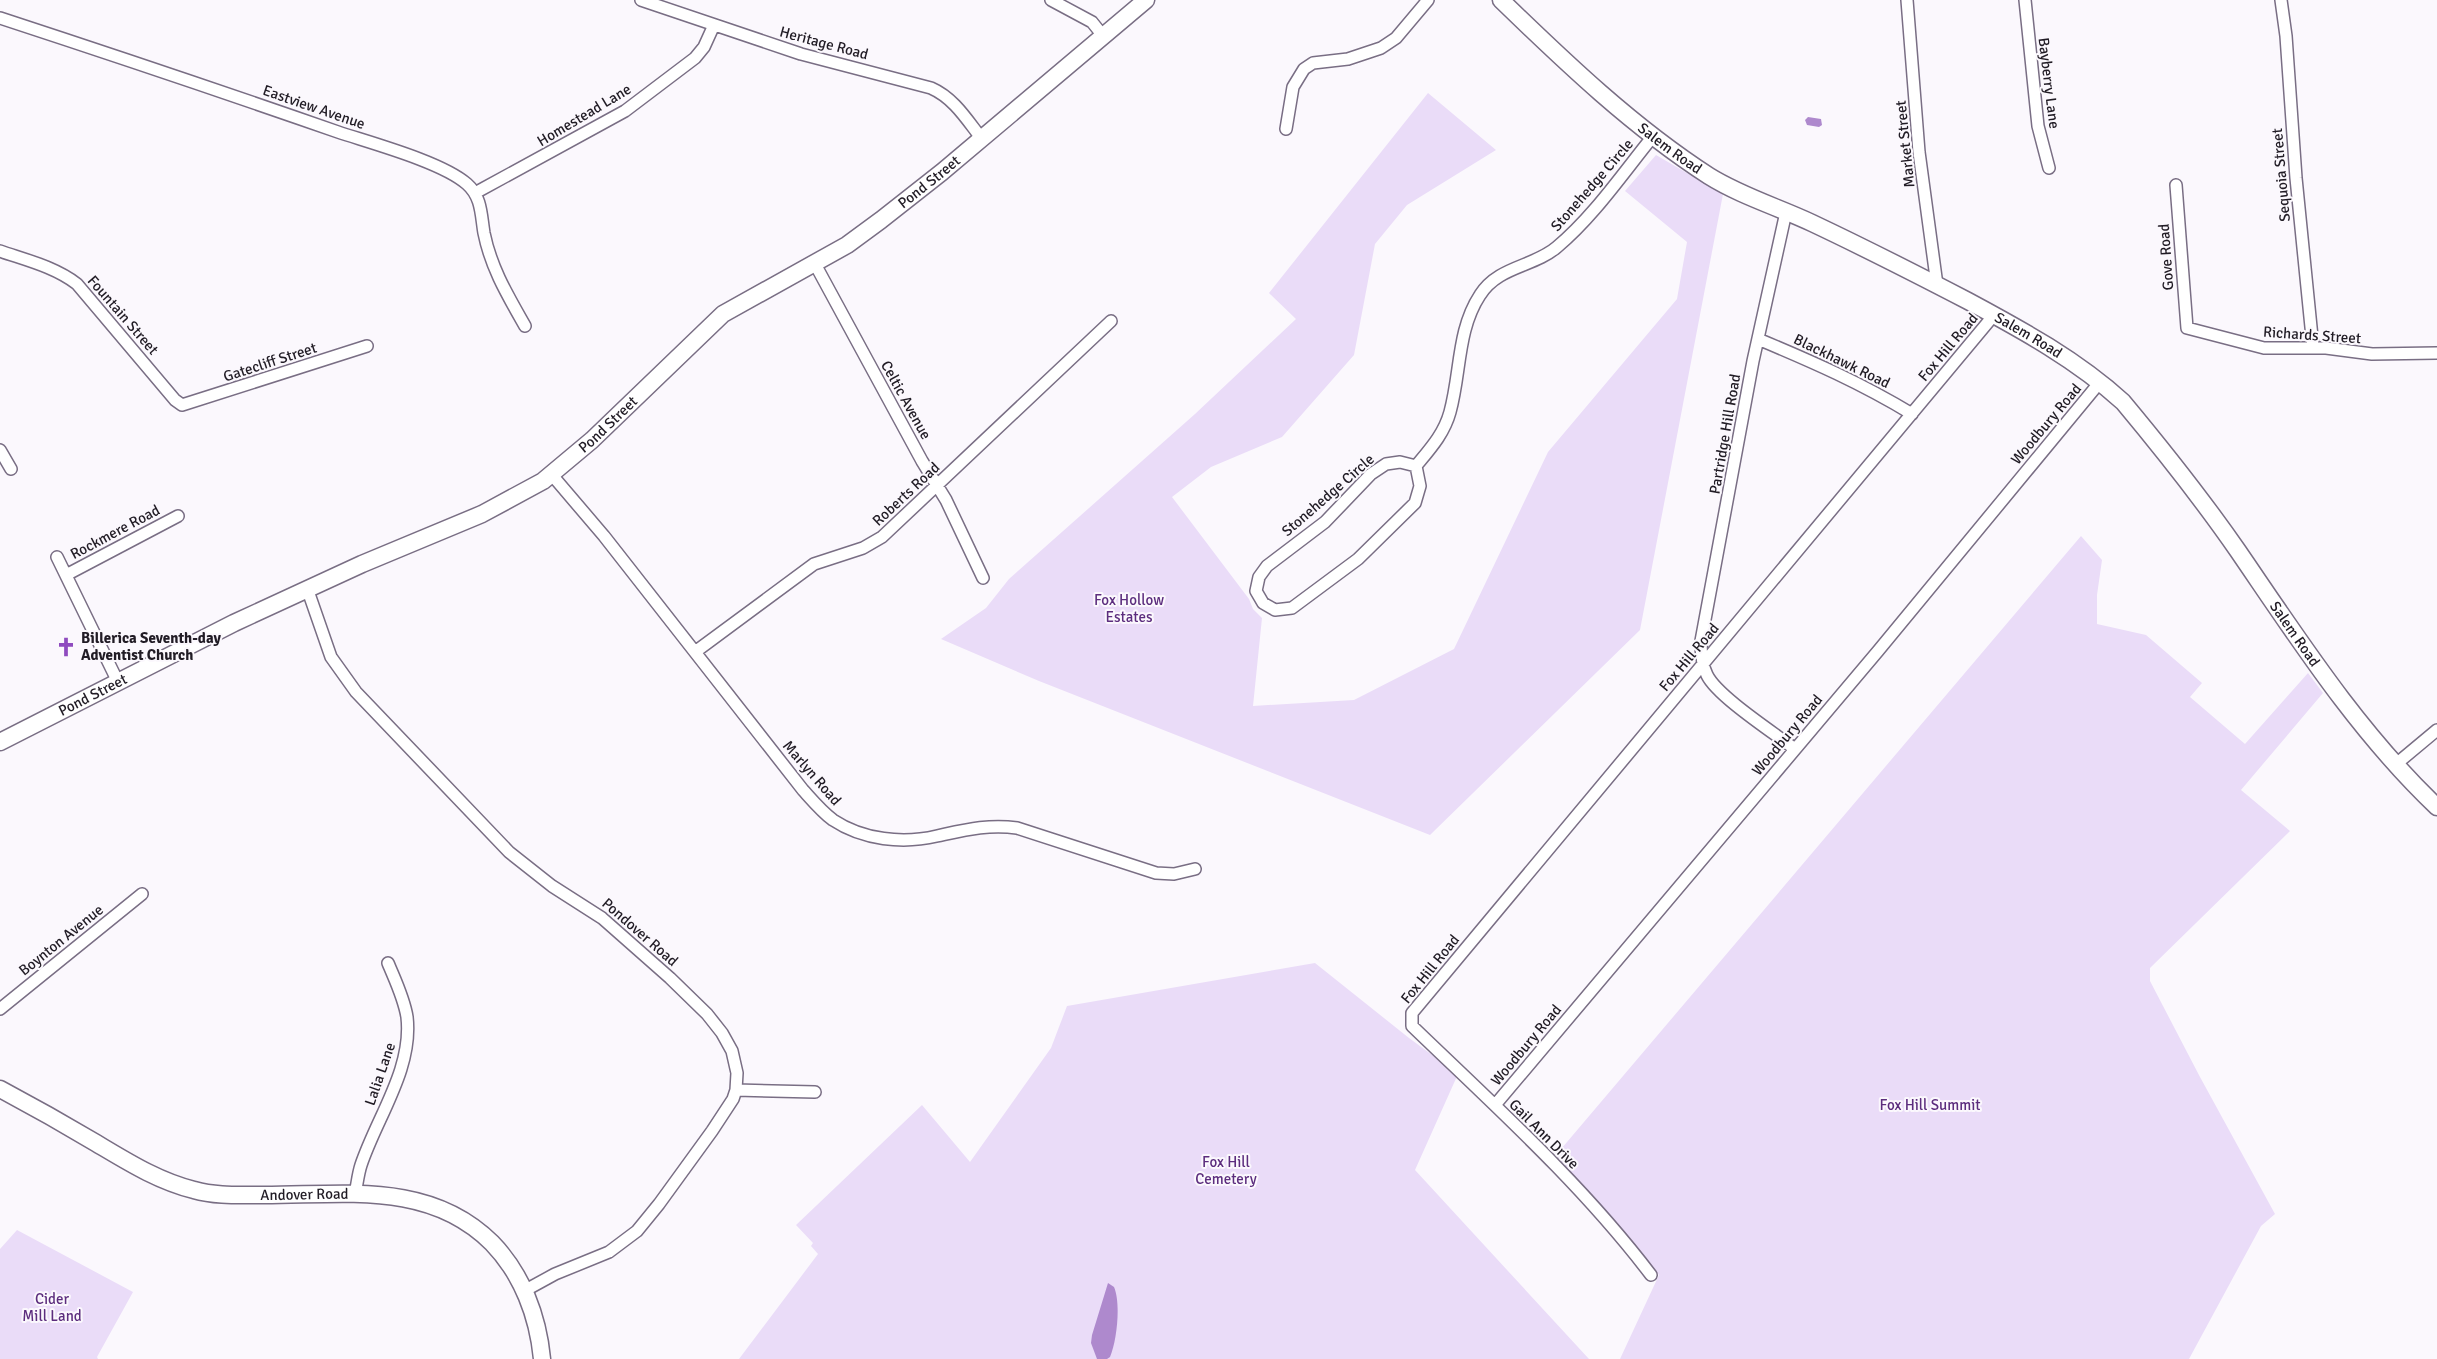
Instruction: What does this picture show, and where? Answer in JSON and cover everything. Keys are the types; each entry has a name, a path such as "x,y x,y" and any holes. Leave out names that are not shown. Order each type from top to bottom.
{"main road":[{"name":"Pond Street","path":"0,742 307,588 482,514 517,497 552,475 723,314 847,245 881,220 982,139 1146,0"},
{"name":"Salem Road","path":"1501,0 1595,88 1709,176 1746,196 1786,212 1890,260 1994,315 2083,368 2100,382 2122,402 2194,489 2317,666 2395,765 2437,807"},
{"name":"Andover Road","path":"0,1089 142,1171 178,1186 197,1191 235,1195 355,1194 400,1197 421,1201 451,1213 476,1229 497,1248 514,1271 524,1291 538,1334 542,1359"}],"street":[{"name":"Heritage Road","path":"641,0 801,54 932,88 943,93 952,102 982,139"},
{"path":"1051,0 1092,22 1104,37"},
{"path":"1286,129 1293,87 1304,69 1313,63 1348,59 1381,48 1396,38 1428,0"},
{"name":"Market Street","path":"1907,0 1919,152 1937,285"},
{"name":"Bayberry Lane","path":"2025,0 2038,126 2049,168"},
{"name":"Sequoia Street","path":"2281,0 2286,36 2296,178 2313,348"},
{"name":"Eastview Avenue","path":"0,18 212,88 432,165 467,184 475,193"},
{"name":"Homestead Lane","path":"475,193 624,111 695,58 704,47 714,25"},
{"name":"Stonehedge Circle","path":"1416,466 1439,439 1450,412 1462,336 1469,314 1480,294 1488,285 1503,274 1554,250 1574,232 1654,135"},
{"name":"Gove Road","path":"2176,185 2187,328"},
{"path":"475,193 479,203 491,259 500,283 525,326"},
{"name":"Partridge Hill Road","path":"1704,663 1701,641 1758,339 1786,212"},
{"name":"Fountain Street","path":"0,251 69,277 175,400 182,405"},
{"name":"Celtic Avenue","path":"814,264 922,461 938,486 983,578"},
{"name":"Fox Hill Road","path":"1410,1021 1412,1012 1994,315"},
{"name":"Roberts Road","path":"695,652 809,567 827,558 863,548 882,537 1111,321"},
{"name":"Richards Street","path":"2187,328 2264,348 2313,348 2372,354 2437,353"},
{"name":"Blackhawk Road","path":"1758,339 1827,367 1912,414"},
{"name":"Gatecliff Street","path":"182,405 367,346"},
{"name":"Woodbury Road","path":"1495,1105 1795,749 2100,382"},
{"path":"0,450 11,469"},
{"name":"Stonehedge Circle","path":"1400,462 1416,466 1420,486 1414,503 1358,559 1292,608 1276,610 1263,603 1256,591 1259,577 1267,566 1324,522 1372,474 1386,464 1400,462"},
{"name":"Marlyn Road","path":"552,475 604,536 803,790 831,818 849,829 890,840 908,841 971,828 1002,826 1017,828 1156,873 1174,874 1195,869"},
{"name":"Rockmere Road","path":"66,575 178,516"},
{"path":"57,557 118,682"},
{"name":"Pondover Road","path":"307,588 314,603 328,650 348,684 509,852 532,871 612,925 706,1014 722,1033 732,1052 737,1072 736,1090"},
{"path":"1704,663 1707,676 1736,705 1795,749"},
{"path":"2395,765 2437,730"},
{"name":"Boynton Avenue","path":"0,1009 142,894"},
{"name":"Lalia Lane","path":"355,1194 360,1167 401,1067 406,1047 405,1006 388,963"},
{"name":"Gail Ann Drive","path":"1410,1021 1412,1026 1495,1105 1603,1215 1651,1275"},
{"path":"524,1291 554,1274 595,1259 631,1237 659,1204 712,1131 736,1090 816,1092"}],"green space":[{"name":"Fox Hollow Estates","path":"1428,93 1496,150 1407,205 1375,244 1354,355 1282,437 1211,467 1172,497 1249,599 1253,609 1262,618 1253,706 1354,700 1454,649 1548,452 1677,299 1687,242 1625,191 1656,155 1723,194 1640,630 1430,835 1039,681 941,639 986,608 1009,579 1195,414 1296,319 1269,293"},
{"name":"Fox Hill Summit","path":"2081,536 2102,560 2097,595 2097,624 2146,635 2202,683 2190,697 2245,744 2308,673 2323,693 2241,790 2290,831 2150,968 2150,981 2275,1214 2261,1226 2189,1359 1620,1359 1659,1275 1556,1155"},
{"name":"Fox Hill Cemetery","path":"1315,963 1409,1038 1458,1074 1415,1170 1589,1359 739,1359 818,1254 811,1246 813,1243 796,1225 922,1105 970,1162 1051,1048 1067,1006"},
{"name":"Cider Mill Land","path":"17,1230 133,1292 97,1357 98,1359 0,1359 0,1249"}],"shaded area":[{"path":"1808,117 1821,119 1822,125 1819,127 1807,125 1805,120"},
{"path":"1108,1283 1114,1287 1116,1294 1118,1312 1116,1332 1110,1357 1107,1359 1097,1359 1091,1343 1092,1335"}],"place":[{"name":"Billerica Seventh-day Adventist Church","path":"66,647"}]}
